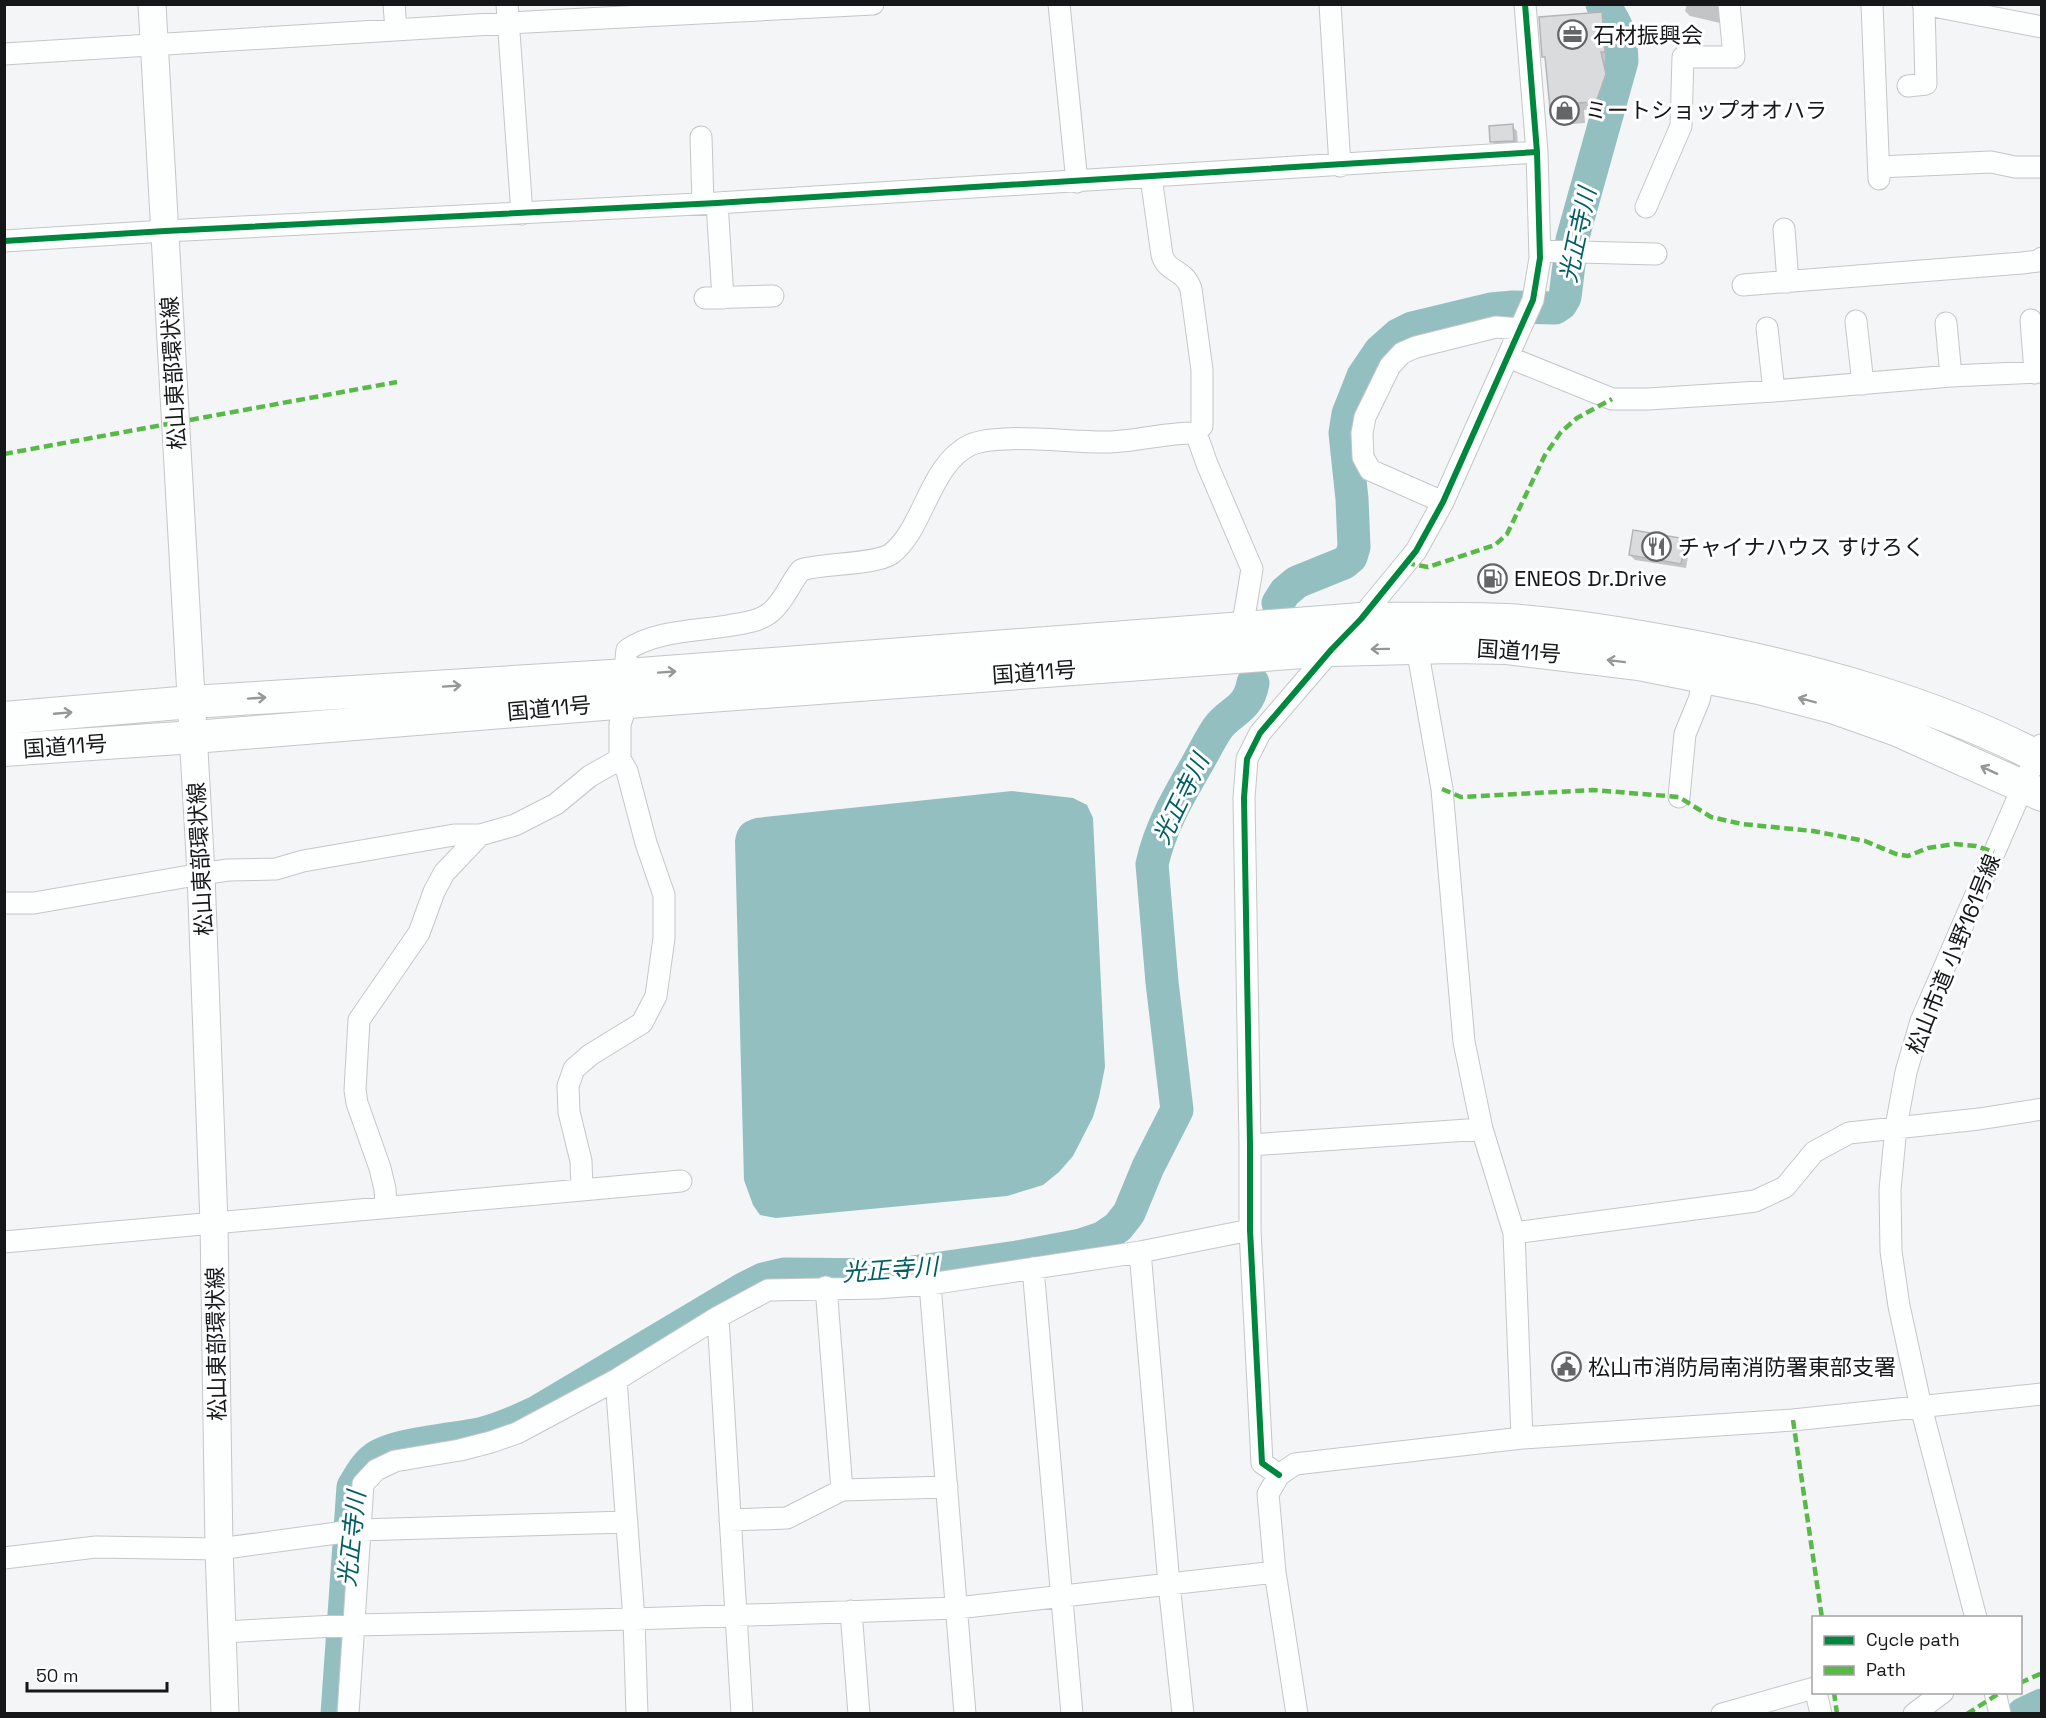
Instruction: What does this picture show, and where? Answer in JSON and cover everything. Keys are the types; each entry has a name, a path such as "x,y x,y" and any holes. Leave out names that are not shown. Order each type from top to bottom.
{"highway":[{"name":"国道11号","path":"4,750 194,737 628,688 1242,629 1361,619 1508,621 1644,637 1759,687 1832,707 1897,730 2032,790"},
{"name":"国道11号","path":"4,718 191,702 628,688 1331,650 1507,648 1639,664 1774,663 1905,702 2040,753"}],"main road":[{"name":"松山東部環状線","path":"152,4 201,874 214,1223 219,1549 225,1713"}],"street":[{"path":"394,4 396,30"},
{"path":"4,54 396,30 507,14 873,4"},
{"path":"1059,4 1077,182"},
{"path":"1330,4 1340,166"},
{"path":"1279,1475 1262,1463 1250,1230 1244,798 1248,759 1260,733 1331,650 1361,619 1416,551 1443,502 1526,315 1537,285 1540,251 1537,152 1525,4"},
{"path":"1646,207 1681,126 1683,57 1734,57 1729,4"},
{"path":"1872,4 1879,173 1991,162 2015,167 2042,167"},
{"path":"1908,86 1926,84 1924,5 2042,27"},
{"path":"507,14 522,214"},
{"path":"701,137 710,203 714,298 773,296"},
{"path":"4,241 1077,182 1537,152"},
{"path":"582,1190 580,1161 569,1112 568,1086 574,1069 590,1055 642,1023 656,996 664,938 664,895 643,832 627,771 620,759 620,724 628,688 627,650 637,643 659,636 753,621 771,612 801,570 890,555 905,537 949,460 972,444 1004,440 1130,441 1168,434 1196,433 1202,426 1202,370 1191,289 1188,279 1164,264 1151,177"},
{"path":"1784,229 1788,282"},
{"path":"1540,251 1656,254"},
{"path":"1743,285 2022,263 2038,261 2042,258"},
{"path":"1443,502 1370,470 1363,457 1362,433 1365,417 1390,366 1402,353 1416,347 1496,327 1526,315"},
{"path":"1508,357 1612,399 1774,391 1951,376 2038,372 2031,320"},
{"path":"1856,321 1863,384"},
{"path":"1946,323 1951,376"},
{"path":"1767,327 1774,391"},
{"path":"1196,433 1252,570 1242,629"},
{"path":"1417,648 1442,789 1464,1042 1482,1129 1514,1233 1522,1438"},
{"path":"1679,797 1685,734 1699,700 1707,663"},
{"name":"松山市道 小野161号線","path":"1976,1616 1921,1407 1899,1306 1891,1251 1890,1190 1896,1127 1906,1072 1921,1021 2032,790 2040,753"},
{"path":"4,903 34,903 228,870 276,869 303,861 454,835 480,835 515,825 555,804 590,776 620,759"},
{"path":"386,1208 385,1189 380,1168 357,1103 355,1090 359,1020 419,933 434,892 444,873 480,835"},
{"path":"1514,1233 1755,1201 1785,1187 1814,1152 1849,1133 1979,1119 2042,1109"},
{"path":"1250,1146 1482,1129"},
{"path":"4,1242 681,1181"},
{"path":"348,1713 363,1484 376,1470 395,1461 460,1450 517,1433 616,1380 718,1317 768,1290 826,1287 877,1288 930,1284 1140,1252 1250,1230"},
{"path":"1140,1252 1169,1584 1183,1713"},
{"path":"1033,1268 1072,1713"},
{"path":"930,1284 965,1713"},
{"path":"826,1287 842,1490"},
{"path":"718,1317 742,1713"},
{"path":"616,1380 634,1619 637,1713"},
{"path":"1297,1713 1275,1572 1268,1494 1279,1475 1295,1464 1522,1438 1793,1420 2042,1394"},
{"path":"730,1520 787,1518 842,1490 947,1487"},
{"path":"4,1558 96,1547 219,1549 359,1530 627,1522"},
{"path":"223,1632 354,1625 634,1619 957,1608 1275,1572"},
{"path":"851,1611 859,1713"},
{"path":"1722,1713 1812,1689"},
{"path":"1816,1694 1821,1713"},
{"path":"1914,1713 1940,1694"}],"green space":[{"path":"2041,1693 2041,1713 1998,1713"}],"water":[{"path":"1012,791 1073,798 1087,805 1093,818 1105,1067 1093,1117 1073,1156 1043,1185 1007,1196 776,1218 760,1215 753,1205 744,1180 735,841 737,832 744,823 756,818"}],"building":[{"path":"1602,12 1605,52 1601,52 1606,74 1596,102 1577,103 1578,116 1551,118 1539,17"},
{"path":"1513,124 1514,141 1490,142 1489,126"},
{"name":"チャイナハウス すけろく","path":"1633,530 1686,539 1681,564 1629,555"}],"waterway":[{"name":"光正寺川","path":"1278,603 1285,592 1297,582 1344,563 1351,557 1354,547 1352,499 1345,433 1348,414 1363,376 1380,351 1398,335 1412,328 1491,309 1555,308 1565,297 1572,240 1622,61 1618,30 1602,4"},
{"name":"光正寺川","path":"337,1714 353,1487 365,1468 375,1458 395,1449 480,1434 537,1412 763,1279 784,1274 892,1275 1017,1257 1081,1245 1102,1238 1118,1227 1129,1213 1148,1167 1177,1110 1162,982 1152,864 1155,851 1170,813 1217,729 1243,705 1251,692 1253,683"},
{"path":"2023,1714 2042,1705"}],"marked path":[{"path":"4,454 397,382"},
{"path":"1406,563 1428,567 1495,545 1507,534 1545,455 1561,432 1577,418 1612,399"},
{"path":"1442,789 1461,797 1593,790 1679,797 1711,817 1742,824 1813,831 1865,841 1896,854 1908,856 1928,848 1955,844 1976,846 1994,852"},
{"path":"1793,1420 1822,1616"},
{"path":"2022,1682 2042,1673"},
{"path":"1834,1694 1837,1714"},
{"path":"1967,1714 1998,1694"}],"cycle path":[{"path":"1279,1475 1262,1463 1250,1230 1244,798 1247,759 1260,733 1331,650 1361,619 1416,551 1443,502 1533,300 1540,258 1537,152 1525,4"},
{"path":"4,241 717,203 1537,152"}],"place":[{"name":"石材振興会","path":"1572,35"},
{"name":"ミートショップオオハラ","path":"1564,110"},
{"name":"チャイナハウス すけろく","path":"1657,547"},
{"name":"ENEOS Dr.Drive","path":"1493,578"},
{"name":"松山市消防局南消防署東部支署","path":"1567,1367"}]}
